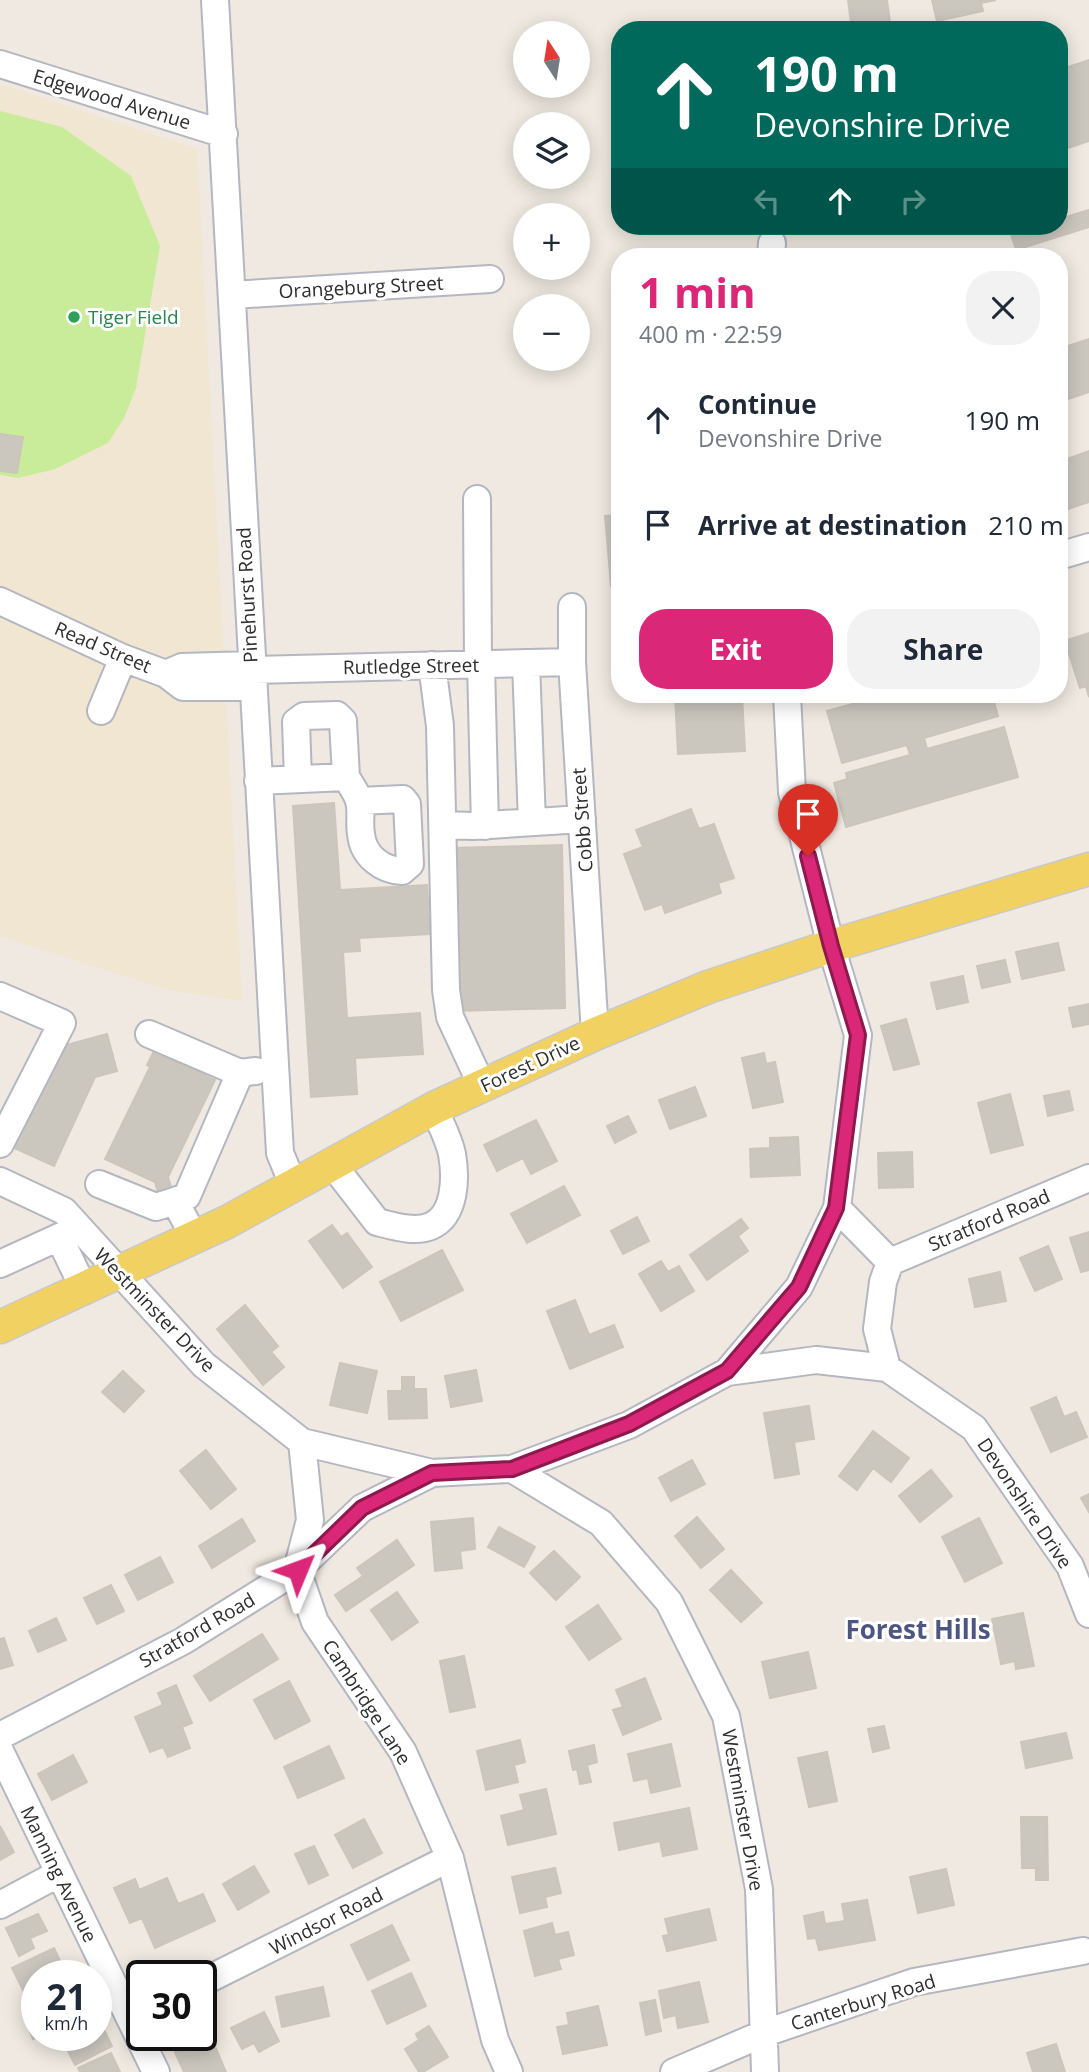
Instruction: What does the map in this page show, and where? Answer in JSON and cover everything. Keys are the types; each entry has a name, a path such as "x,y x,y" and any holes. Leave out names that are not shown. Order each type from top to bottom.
{"main road":[{"name":"Forest Drive","path":"0,1326 194,1237 295,1187 434,1108 595,1034 708,987 831,946 1089,869"}],"street":[{"name":"Pinehurst Road","path":"215,0 280,1153 295,1187"},
{"name":"Edgewood Avenue","path":"0,64 224,134"},
{"name":"Orangeburg Street","path":"232,295 490,279"},
{"path":"477,499 485,826"},
{"path":"1068,553 1089,547"},
{"name":"Read Street","path":"0,601 123,658 166,674 183,687 251,674"},
{"name":"Cobb Street","path":"572,607 572,662 595,1034"},
{"path":"101,710 123,658"},
{"name":"Rutledge Street","path":"251,674 432,665 572,662"},
{"path":"526,663 532,822"},
{"path":"432,665 440,726 446,990 450,1017 482,1086"},
{"path":"727,1371 799,1287 836,1208 858,1035 831,946 792,792 787,703"},
{"path":"298,779 296,722 304,716 337,715 343,721 346,777 359,801 362,854 369,854 380,866 401,867 407,804 403,799 359,801"},
{"path":"258,781 346,777"},
{"path":"443,825 485,826 582,819"},
{"path":"0,996 62,1023 0,1144"},
{"path":"149,1034 240,1073 275,1069"},
{"path":"99,1184 156,1207 187,1196 240,1073"},
{"path":"333,1165 377,1222 405,1228 430,1226 447,1214 453,1191 452,1153 434,1108"},
{"name":"Stratford Road","path":"890,1262 1089,1178"},
{"name":"Westminster Drive","path":"0,1181 64,1212 69,1233 118,1273 204,1365 302,1442 432,1473"},
{"path":"175,1201 194,1237"},
{"path":"727,1371 816,1360 887,1368 877,1329 883,1282 890,1262 836,1208"},
{"path":"0,1264 69,1233 84,1289"},
{"name":"Devonshire Drive","path":"887,1368 974,1428 1070,1566 1089,1615"},
{"name":"Stratford Road","path":"0,1735 183,1641 298,1570 362,1508 432,1473 512,1469 629,1424 727,1371"},
{"path":"298,1570 310,1520 302,1442"},
{"name":"Westminster Drive","path":"512,1469 601,1523 668,1602 726,1716 759,1889 765,2072"},
{"name":"Cambridge Lane","path":"298,1570 315,1622 403,1752 450,1858 495,2040 509,2072"},
{"name":"Manning Avenue","path":"0,1751 58,1874 126,1998"},
{"name":"Windsor Road","path":"217,1975 450,1858"},
{"path":"0,1905 58,1874"},
{"name":"Canterbury Road","path":"674,2072 765,2033 914,1982 1087,1952"},
{"name":"Cambridge Lane","path":"491,2072 495,2040"},
{"name":"Manning Avenue","path":"148,2051 156,2072"}],"shaded area":[{"path":"0,84 197,149 242,1001 168,990 0,936"}],"green space":[{"name":"Tiger Field","path":"0,111 62,127 131,176 160,246 136,388 124,418 108,443 55,469 18,478 0,475"}],"building":[{"path":"848,0 887,0 890,21 851,21"},
{"path":"932,0 996,0 981,3 983,11 937,21"},
{"path":"1089,60 1089,141 1068,148 1068,67"},
{"path":"1089,210 1089,227 1068,234 1068,216"},
{"path":"1011,235 1064,235 1022,248 1015,248"},
{"path":"1089,339 1089,392 1068,399 1068,346"},
{"path":"0,434 23,437 17,473 0,471"},
{"path":"1089,451 1089,502 1068,509 1068,459"},
{"path":"605,516 611,516 611,586"},
{"path":"1089,633 1089,697 1086,686 1080,688 1068,650 1068,640"},
{"path":"675,703 742,703 745,751 678,754"},
{"path":"856,703 994,703 998,716 924,738 927,749 1004,727 1018,777 846,827 834,783 847,779 846,773 910,755 907,745 842,763 827,711"},
{"path":"334,803 340,890 427,885 430,934 359,938 360,951 343,952 347,1018 420,1013 423,1054 355,1058 357,1094 311,1097 293,806"},
{"path":"691,809 699,829 714,824 734,878 718,883 721,893 665,913 662,904 645,910 624,854 643,847 636,830"},
{"path":"562,845 565,1008 455,1011 451,848"},
{"path":"1058,943 1064,970 1022,979 1016,952"},
{"path":"1005,960 1010,982 982,988 977,966"},
{"path":"963,976 968,1002 937,1009 931,983"},
{"path":"1089,1004 1089,1024 1073,1027 1069,1008"},
{"path":"906,1019 919,1064 894,1070 881,1026"},
{"path":"107,1034 117,1071 95,1077 54,1166 10,1146 51,1057 59,1060 66,1045"},
{"path":"154,1051 215,1080 168,1177 171,1187 158,1192 155,1182 105,1159 150,1067 147,1065"},
{"path":"764,1053 766,1064 775,1062 783,1102 753,1108 742,1058"},
{"path":"695,1087 706,1116 670,1129 659,1100"},
{"path":"1069,1091 1073,1110 1048,1116 1044,1096"},
{"path":"1010,1094 1023,1145 991,1153 978,1103"},
{"path":"628,1116 636,1132 615,1143 607,1126"},
{"path":"536,1120 557,1161 531,1174 523,1158 497,1171 484,1145"},
{"path":"798,1137 800,1175 751,1177 750,1149 770,1148 770,1138"},
{"path":"912,1152 913,1187 879,1188 878,1153"},
{"path":"564,1186 580,1215 527,1243 511,1214"},
{"path":"637,1217 649,1241 623,1254 611,1231"},
{"path":"741,1219 748,1228 738,1236 748,1251 707,1280 690,1255"},
{"path":"332,1225 341,1237 347,1233 372,1267 343,1288 309,1241"},
{"path":"1089,1232 1089,1270 1081,1272 1070,1238"},
{"path":"1048,1246 1062,1279 1035,1291 1020,1258"},
{"path":"442,1250 463,1290 401,1321 380,1282"},
{"path":"661,1261 668,1272 679,1266 694,1291 661,1311 639,1274"},
{"path":"1000,1272 1006,1301 975,1307 969,1279"},
{"path":"575,1300 589,1335 614,1325 623,1347 570,1369 547,1311"},
{"path":"245,1305 278,1346 271,1352 284,1367 263,1385 217,1329"},
{"path":"340,1363 377,1371 367,1413 330,1405"},
{"path":"476,1370 482,1401 451,1407 445,1376"},
{"path":"123,1371 144,1391 124,1412 102,1392"},
{"path":"402,1377 414,1377 414,1389 426,1389 427,1418 389,1419 388,1391 402,1391"},
{"path":"1056,1397 1064,1417 1076,1412 1087,1437 1051,1452 1031,1408"},
{"path":"809,1406 814,1439 794,1442 799,1474 775,1478 764,1413"},
{"path":"873,1431 909,1458 891,1482 873,1468 857,1490 839,1476"},
{"path":"206,1450 236,1489 211,1509 180,1471"},
{"path":"692,1460 705,1484 671,1501 659,1478"},
{"path":"931,1470 952,1496 920,1522 899,1496"},
{"path":"1089,1494 1089,1512 1081,1498"},
{"path":"697,1517 724,1549 701,1568 675,1536"},
{"path":"473,1518 475,1549 460,1551 462,1568 435,1571 431,1522"},
{"path":"979,1518 1002,1563 965,1582 942,1537"},
{"path":"242,1519 255,1541 212,1568 199,1546"},
{"path":"499,1527 535,1547 524,1567 488,1547"},
{"path":"397,1540 414,1565 346,1611 335,1595 363,1576 357,1568"},
{"path":"554,1551 580,1577 556,1600 530,1573"},
{"path":"160,1557 173,1582 138,1600 125,1575"},
{"path":"731,1570 762,1603 741,1622 710,1590"},
{"path":"111,1585 124,1611 97,1624 84,1598"},
{"path":"397,1592 418,1622 392,1640 371,1610"},
{"path":"598,1605 621,1639 589,1660 566,1627"},
{"path":"1023,1613 1034,1666 1016,1669 1015,1661 1001,1664 992,1619"},
{"path":"56,1618 66,1640 38,1652 29,1631"},
{"path":"262,1634 278,1659 210,1701 194,1676"},
{"path":"4,1638 13,1665 0,1669 0,1639"},
{"path":"808,1652 816,1688 770,1698 762,1662"},
{"path":"464,1656 475,1707 450,1712 440,1661"},
{"path":"645,1678 661,1719 623,1735 613,1710 623,1707 616,1690"},
{"path":"289,1681 310,1721 275,1739 254,1700"},
{"path":"176,1685 192,1723 182,1727 190,1748 168,1757 163,1747 150,1752 135,1717 163,1705 158,1693"},
{"path":"884,1726 889,1748 873,1752 868,1729"},
{"path":"1066,1733 1072,1758 1026,1768 1021,1742"},
{"path":"520,1740 525,1762 514,1765 518,1782 486,1790 477,1751"},
{"path":"671,1744 680,1786 651,1793 648,1778 634,1781 628,1754"},
{"path":"594,1745 597,1762 587,1765 591,1782 580,1784 577,1769 573,1770 569,1751"},
{"path":"329,1746 344,1778 298,1798 284,1767"},
{"path":"827,1752 837,1801 809,1807 798,1758"},
{"path":"73,1755 87,1782 52,1800 38,1774"},
{"path":"546,1789 556,1834 508,1845 501,1816 524,1810 520,1795"},
{"path":"689,1808 697,1849 663,1856 660,1841 619,1850 614,1823"},
{"path":"1021,1817 1047,1817 1048,1880 1036,1880 1036,1868 1022,1868"},
{"path":"364,1819 382,1853 353,1868 335,1835"},
{"path":"0,1826 14,1852 0,1860"},
{"path":"314,1846 328,1875 309,1884 295,1854"},
{"path":"254,1866 269,1892 238,1910 223,1884"},
{"path":"555,1868 561,1893 545,1897 547,1907 520,1913 512,1877"},
{"path":"946,1869 954,1905 918,1913 910,1877"},
{"path":"167,1878 178,1904 203,1894 215,1921 155,1948 142,1918 130,1923 114,1888 135,1879 139,1890"},
{"path":"867,1900 875,1940 819,1950 816,1938 808,1939 804,1916 823,1912 825,1924 845,1921 842,1904"},
{"path":"709,1909 716,1940 667,1951 663,1936 669,1935 665,1919"},
{"path":"38,1914 47,1931 30,1938 34,1948 19,1956 6,1928"},
{"path":"552,1923 555,1935 568,1932 574,1955 558,1959 561,1969 535,1976 524,1931"},
{"path":"392,1925 409,1960 368,1980 351,1945"},
{"path":"54,1948 60,1960 29,1960"},
{"path":"21,1964 21,1986 12,1968"},
{"path":"411,1973 426,2006 387,2024 372,1991"},
{"path":"699,1982 708,2022 678,2028 676,2015 664,2018 659,1991"},
{"path":"323,1987 329,2016 282,2027 276,1997"},
{"path":"655,2000 661,2031 646,2035 640,2003"},
{"path":"598,2006 607,2045 563,2054 557,2027 569,2025 567,2013"},
{"path":"264,2012 279,2041 259,2052 254,2043 242,2049 231,2028"},
{"path":"429,2026 448,2057 419,2072 405,2049 419,2040 416,2034"},
{"path":"1056,2044 1065,2072 1033,2072 1027,2053"},
{"path":"68,2051 102,2051 75,2065"},
{"path":"217,2051 226,2072 184,2072 175,2052"},
{"path":"111,2053 120,2072 80,2072 78,2068"}],"place":[{"name":"Tiger Field","path":"74,317"}],"district":[{"name":"Forest Hills","path":"918,1630"}],"route":[{"path":"298,1570 362,1508 432,1473 512,1469 629,1424 727,1371 799,1287 836,1208 858,1035 808,856"}]}
